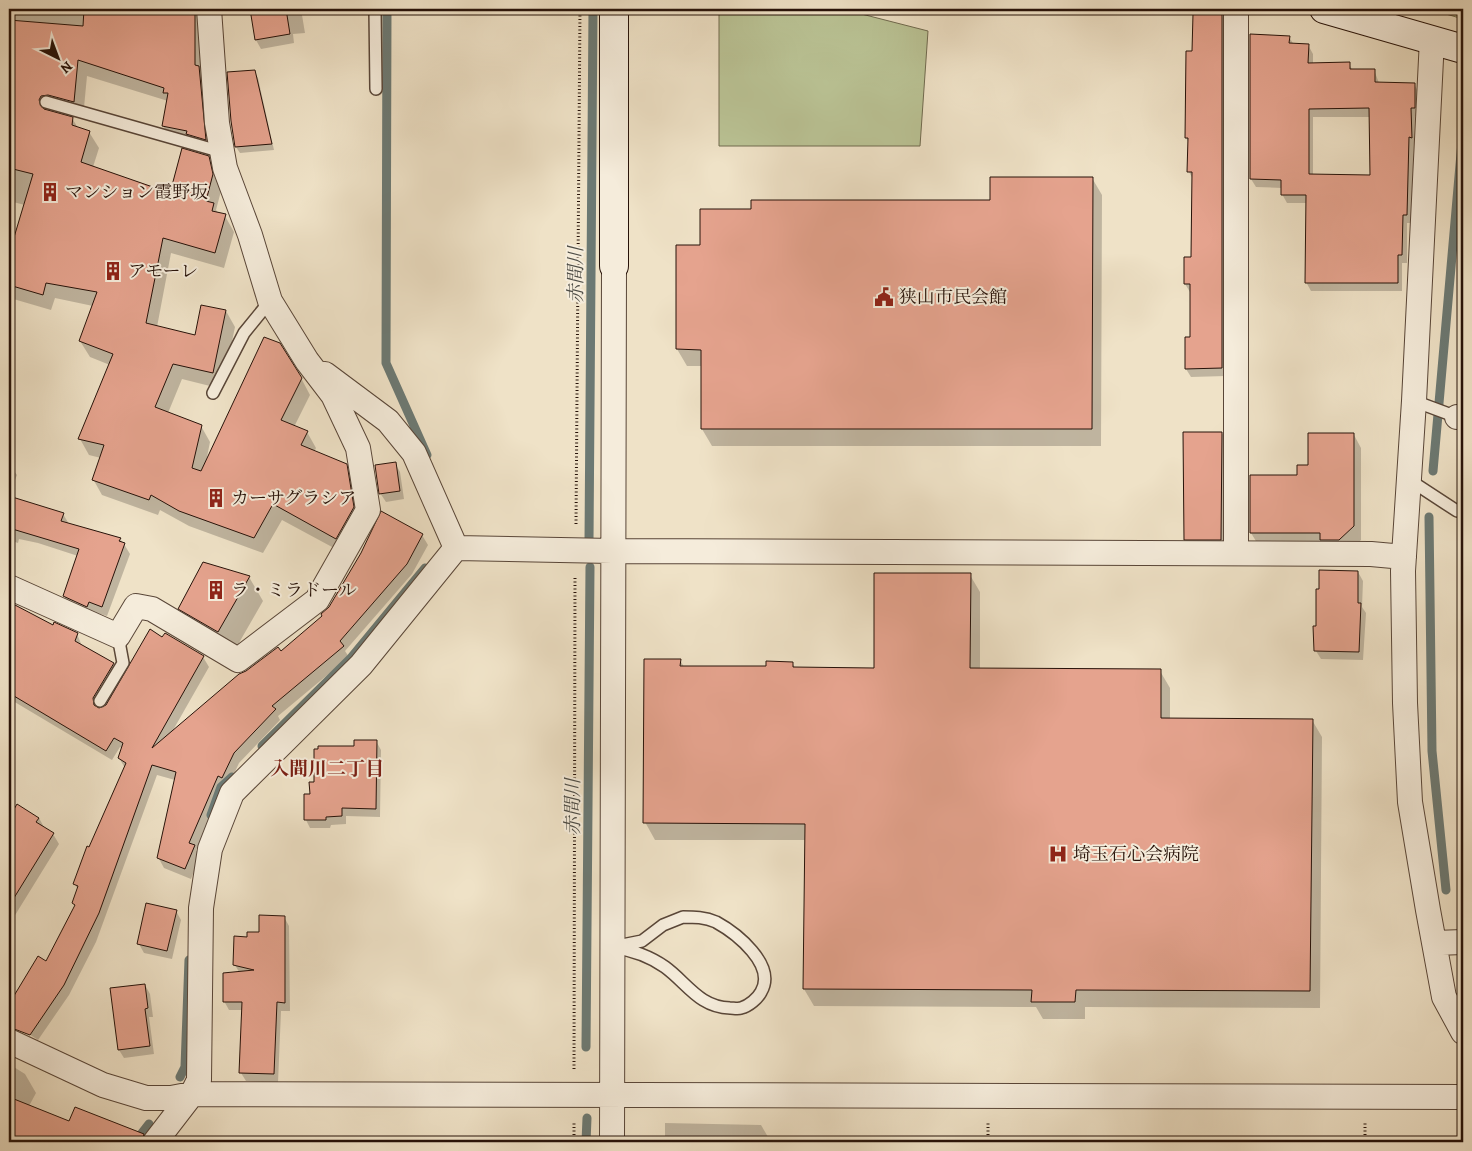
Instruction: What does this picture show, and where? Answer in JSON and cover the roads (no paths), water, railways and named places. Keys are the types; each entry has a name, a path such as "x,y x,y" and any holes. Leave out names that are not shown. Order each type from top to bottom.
{"street":[{"path":"9,587 118,636 136,606 152,609 238,660 318,600 368,510 358,448 333,395 307,361 270,301 250,235 225,168 217,122 209,9"},
{"path":"612,1142 614,9"},
{"path":"1236,9 1236,554"},
{"path":"1324,9 1463,48"},
{"path":"1432,38 1414,401 1404,557 1405,693 1410,802 1434,943 1444,997 1463,1032"},
{"path":"307,361 388,421 414,453 456,548"},
{"path":"456,548 575,551 1371,554 1404,557"},
{"path":"155,1142 192,1094 198,1080 201,908 210,849 232,793 361,665 456,548"},
{"path":"1434,943 1463,942"},
{"path":"9,1041 103,1085 146,1098 171,1098 192,1094 574,1097 1008,1095 1463,1097"}],"lane":[{"path":"375,9 376,89"},
{"path":"46,102 222,152"},
{"path":"213,393 244,333 270,301"},
{"path":"1414,401 1460,417"},
{"path":"1408,479 1457,511 1463,511"},
{"path":"100,701 123,663 118,636"},
{"path":"699,917 715,922 733,933 753,951 762,966 764,988 758,998 741,1008 722,1008 706,1004 691,993 665,967 649,957 633,950 612,947 642,940 663,925 683,918 699,917"}],"waterway":[{"path":"387,9 386,363 427,455"},
{"name":"赤間川","path":"589,541 593,9"},
{"path":"1433,471 1463,131"},
{"path":"1429,517 1432,751 1446,890"},
{"name":"赤間川","path":"586,1047 590,567"},
{"path":"262,746 350,659 425,568"},
{"path":"211,815 221,787 232,777"},
{"path":"180,1077 185,1067 189,960"},
{"name":"赤間川","path":"586,1142 587,1118"},
{"path":"135,1142 149,1124"}],"place":[{"name":"マンション霞野坂","path":"50,192"},
{"name":"アモーレ","path":"113,271"},
{"name":"狭山市民会館","path":"884,297"},
{"name":"カーサグラシア","path":"216,498"},
{"name":"ラ・ミラドール","path":"216,590"},
{"name":"埼玉石心会病院","path":"1058,854"}],"district":[{"name":"入間川二丁目","path":"327,768"}]}
